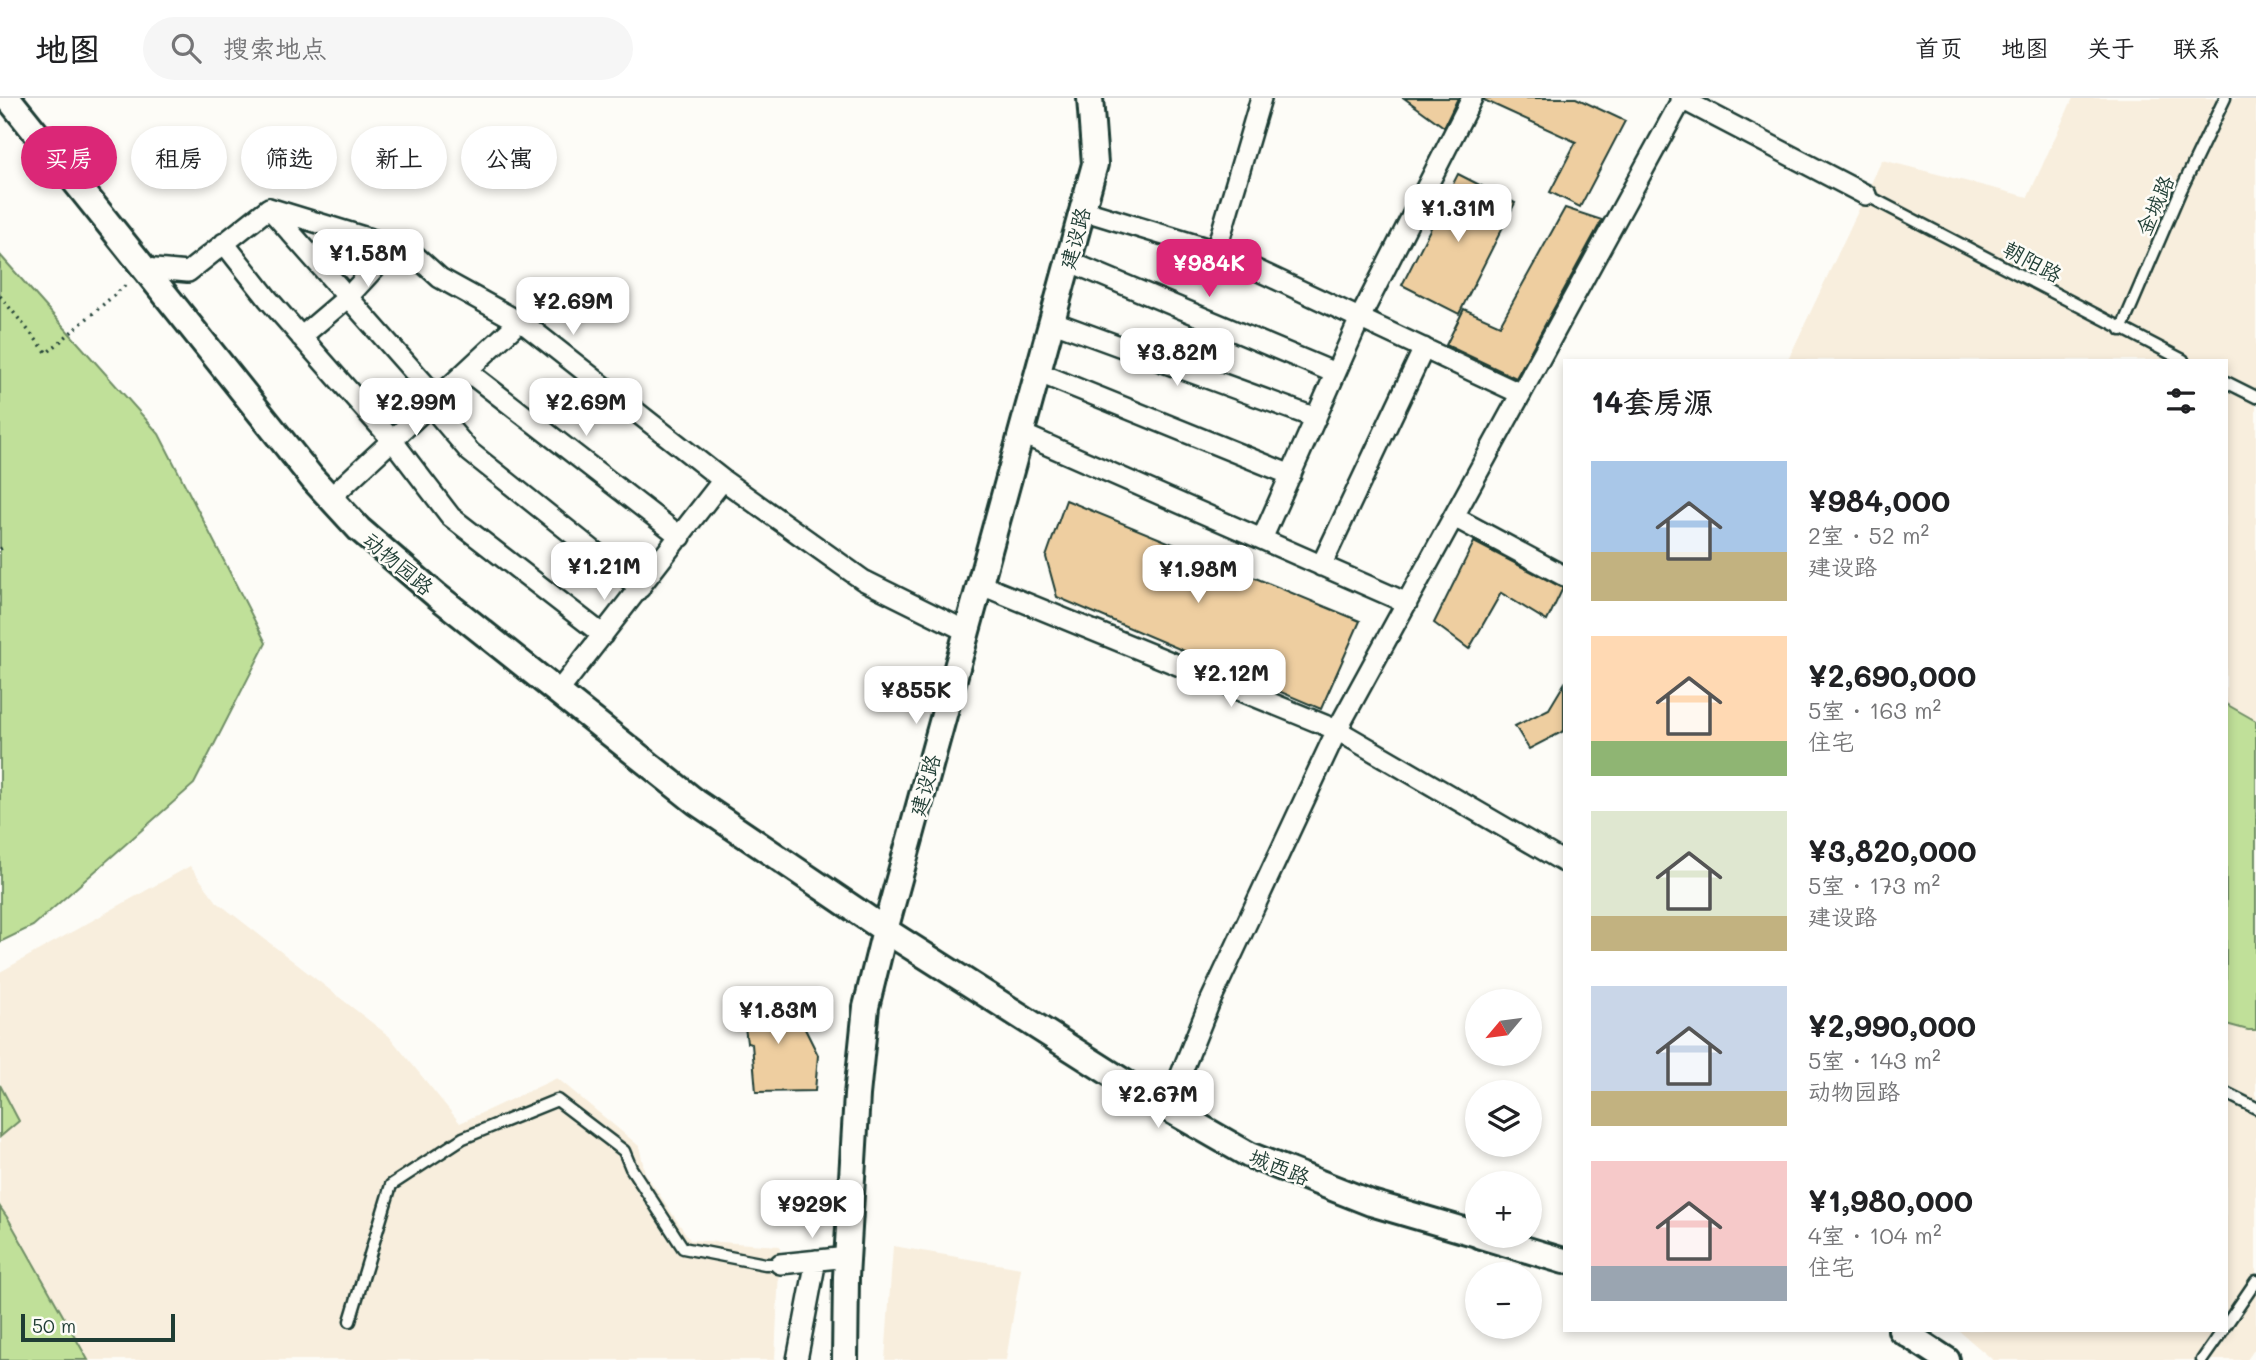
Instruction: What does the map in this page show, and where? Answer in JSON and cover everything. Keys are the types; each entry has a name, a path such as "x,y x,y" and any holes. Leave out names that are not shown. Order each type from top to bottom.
{"street":[{"name":"动物园路","path":"8,98 330,498 359,529 696,802 885,930"},
{"name":"建设路","path":"845,1360 848,1257 866,1007 1095,164 1090,98"},
{"path":"1216,251 1261,98"},
{"path":"1262,539 1360,318 1472,98"},
{"path":"1167,1109 1209,1004 1338,730 1681,99 1866,195"},
{"path":"144,268 188,272 269,208"},
{"path":"269,208 410,251 440,278 519,322 723,480 863,580 966,631"},
{"path":"269,208 348,297 434,401 470,452 640,588"},
{"path":"1082,210 1216,251 1521,394"},
{"path":"224,243 268,299 392,440 451,517 603,635"},
{"path":"301,337 348,297 394,247"},
{"path":"1068,261 1335,373"},
{"path":"1051,321 1316,418"},
{"path":"330,498 519,322"},
{"path":"1321,566 1424,348"},
{"path":"467,371 681,537"},
{"path":"1037,372 1291,475"},
{"path":"1020,433 1407,603"},
{"path":"558,692 723,480"},
{"path":"1454,517 1563,575"},
{"path":"979,584 1338,730 1563,861"},
{"name":"城西路","path":"885,930 1167,1109 1249,1155 1371,1203 1465,1231"},
{"name":"城西路","path":"1522,1248 1563,1261"},
{"path":"780,1264 848,1257"},
{"path":"797,1360 816,1260"},
{"path":"1905,1332 1947,1360"}],"lane":[{"name":"金城路","path":"2121,330 2180,192 2225,98"},
{"name":"朝阳路","path":"1866,195 2181,359"},
{"path":"2228,383 2256,397"},
{"path":"2228,1094 2256,1108"},
{"path":"350,1321 391,1185 463,1138 556,1100 624,1151 631,1168 683,1248 765,1264 780,1264"},
{"path":"2228,1322 2256,1281"},
{"path":"2202,1360 2222,1332"}],"path":[{"path":"0,296 47,353 144,268"},
{"path":"0,549 6,546"}],"shaded area":[{"path":"2073,98 2256,98 2256,1347 2247,1360 1993,1360 1960,1332 2228,1332 2228,359 1788,359 1882,160 2028,197"},
{"path":"190,866 217,902 389,1036 460,1123 557,1078 639,1146 645,1173 690,1240 780,1246 775,1360 88,1360 0,1207 0,1137 19,1121 0,1085 0,972"},
{"path":"893,1246 1021,1268 1006,1360 885,1360"}],"green space":[{"path":"0,255 159,434 266,643 194,784 33,926 0,942"},
{"path":"2228,705 2256,721 2256,1030 2228,1025"},
{"path":"0,1085 19,1121 0,1137"},
{"path":"0,1207 9,1220 88,1360 0,1360"}],"building":[{"path":"1404,98 1458,98 1444,127"},
{"path":"1484,98 1576,98 1625,121 1580,207 1550,192 1576,142"},
{"path":"1458,174 1515,203 1459,314 1402,285"},
{"path":"1565,208 1602,220 1516,378 1446,345 1464,309 1500,325"},
{"path":"1066,500 1360,621 1321,709 1057,597 1046,557"},
{"path":"1474,542 1563,588 1547,621 1501,593 1469,649 1434,623"},
{"path":"1563,686 1563,732 1529,749 1515,726 1549,709"},
{"path":"763,991 764,995 781,1000 788,1018 800,1019 818,1055 815,1091 756,1092 752,1044 747,1043 741,994"}]}
